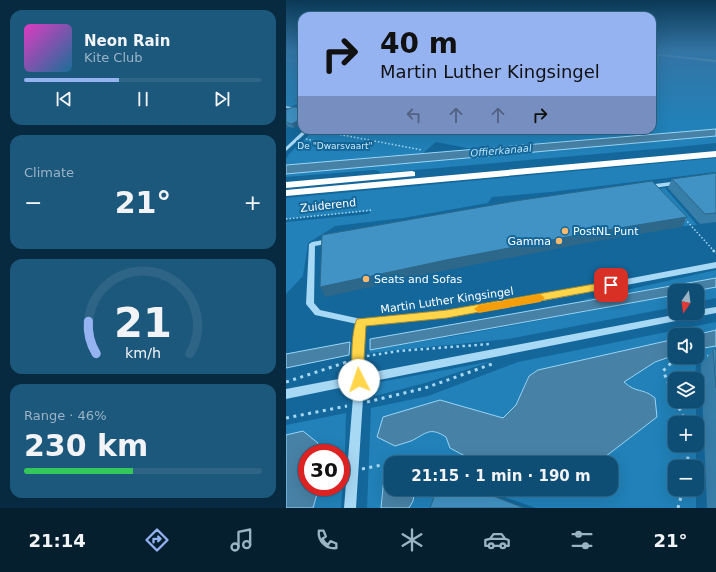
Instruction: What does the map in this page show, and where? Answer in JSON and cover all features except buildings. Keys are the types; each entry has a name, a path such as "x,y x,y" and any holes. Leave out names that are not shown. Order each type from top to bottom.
{"highway":[{"path":"286,185 561,161 716,145"},
{"path":"286,193 716,154"}],"street":[{"path":"286,107 298,109"},
{"path":"286,150 302,134"},
{"path":"641,188 686,182"},
{"name":"Martin Luther Kingsingel","path":"336,239 312,244 310,304 318,312 361,322 418,318 486,308 716,265"},
{"path":"286,394 716,310"},
{"path":"350,508 359,380 358,359 361,322"}],"path":[{"path":"337,134 422,150"},
{"path":"298,138 341,146"},
{"name":"Zuiderend","path":"286,219 373,210"},
{"path":"684,218 716,254"},
{"path":"286,382 358,359 399,351 494,344"},
{"path":"286,418 357,404 425,388 492,364 514,350"},
{"path":"668,383 662,371 670,363 716,355"},
{"path":"353,470 384,464"},
{"path":"678,508 681,496"}],"green space":[{"path":"286,75 298,75 298,103 291,107 286,106"},
{"name":"De \"Dwarsvaart\"","path":"656,75 716,75 716,129 477,150 436,142 422,154 286,165 286,159 289,154 310,134 656,134"},
{"path":"716,136 716,143 678,147 380,173 379,171 374,170 286,177 286,174"},
{"path":"716,158 716,172 551,192 492,197 488,203 403,218 335,226 308,243 303,276 286,294 286,222 369,214 370,211 286,219 286,198"},
{"path":"665,188 697,225 683,226 651,190"},
{"path":"716,270 716,278 681,284 668,284 668,286 580,301"},
{"path":"716,287 716,298 704,301 704,289"},
{"path":"668,296 668,308 508,339 369,353 370,350 466,334"},
{"path":"716,322 716,330 704,333 704,328 686,328"},
{"path":"668,332 668,341 538,370 528,376 516,405 503,418 440,400 411,441 424,433 432,431 436,432 446,437 450,448 465,456 384,456 384,486 381,508 367,508 371,408 428,396 518,362"},
{"path":"716,346 716,369 699,364 704,364 704,348"},
{"path":"668,357 668,364 696,364 695,372 668,372 668,408 696,408 696,416 668,416 668,452 696,452 696,460 668,460 668,496 696,496 696,508 536,508 501,496 618,496 618,456 606,456 657,417 646,391 633,390 624,382 655,362"},
{"path":"493,361 425,383 375,396 375,383"},
{"path":"346,413 345,444 318,444 303,431 286,435 286,425"},
{"path":"316,496 342,496 341,508 313,508"},
{"path":"414,496 442,496 438,508 409,508"}],"water":[{"name":"Offierkanaal","path":"716,129 716,136 286,174 286,165"},
{"path":"716,278 716,287 704,289 704,284 682,284"},
{"path":"668,286 668,296 370,350 370,339"},
{"path":"716,330 716,346 704,348 704,333"},
{"path":"668,341 668,357 655,362 624,382 632,388 655,398 657,417 606,456 465,456 450,448 446,437 435,432 428,432 411,441 395,446 377,437 383,417 440,400 503,418 516,405 529,376 538,370"},
{"path":"350,342 349,355 286,368 286,354"},
{"path":"303,431 318,443 298,444 298,496 316,496 313,508 286,508 286,435"},
{"path":"384,478 384,496 414,496 409,508 381,508"}],"slow traffic":[{"path":"479,309 540,298"}],"place":[{"name":"PostNL Punt","path":"565,231"},
{"name":"Gamma","path":"559,241"},
{"name":"Seats and Sofas","path":"366,279"}],"route":[{"path":"359,380 358,359 361,322 418,318 447,314 506,305 611,285"}]}
